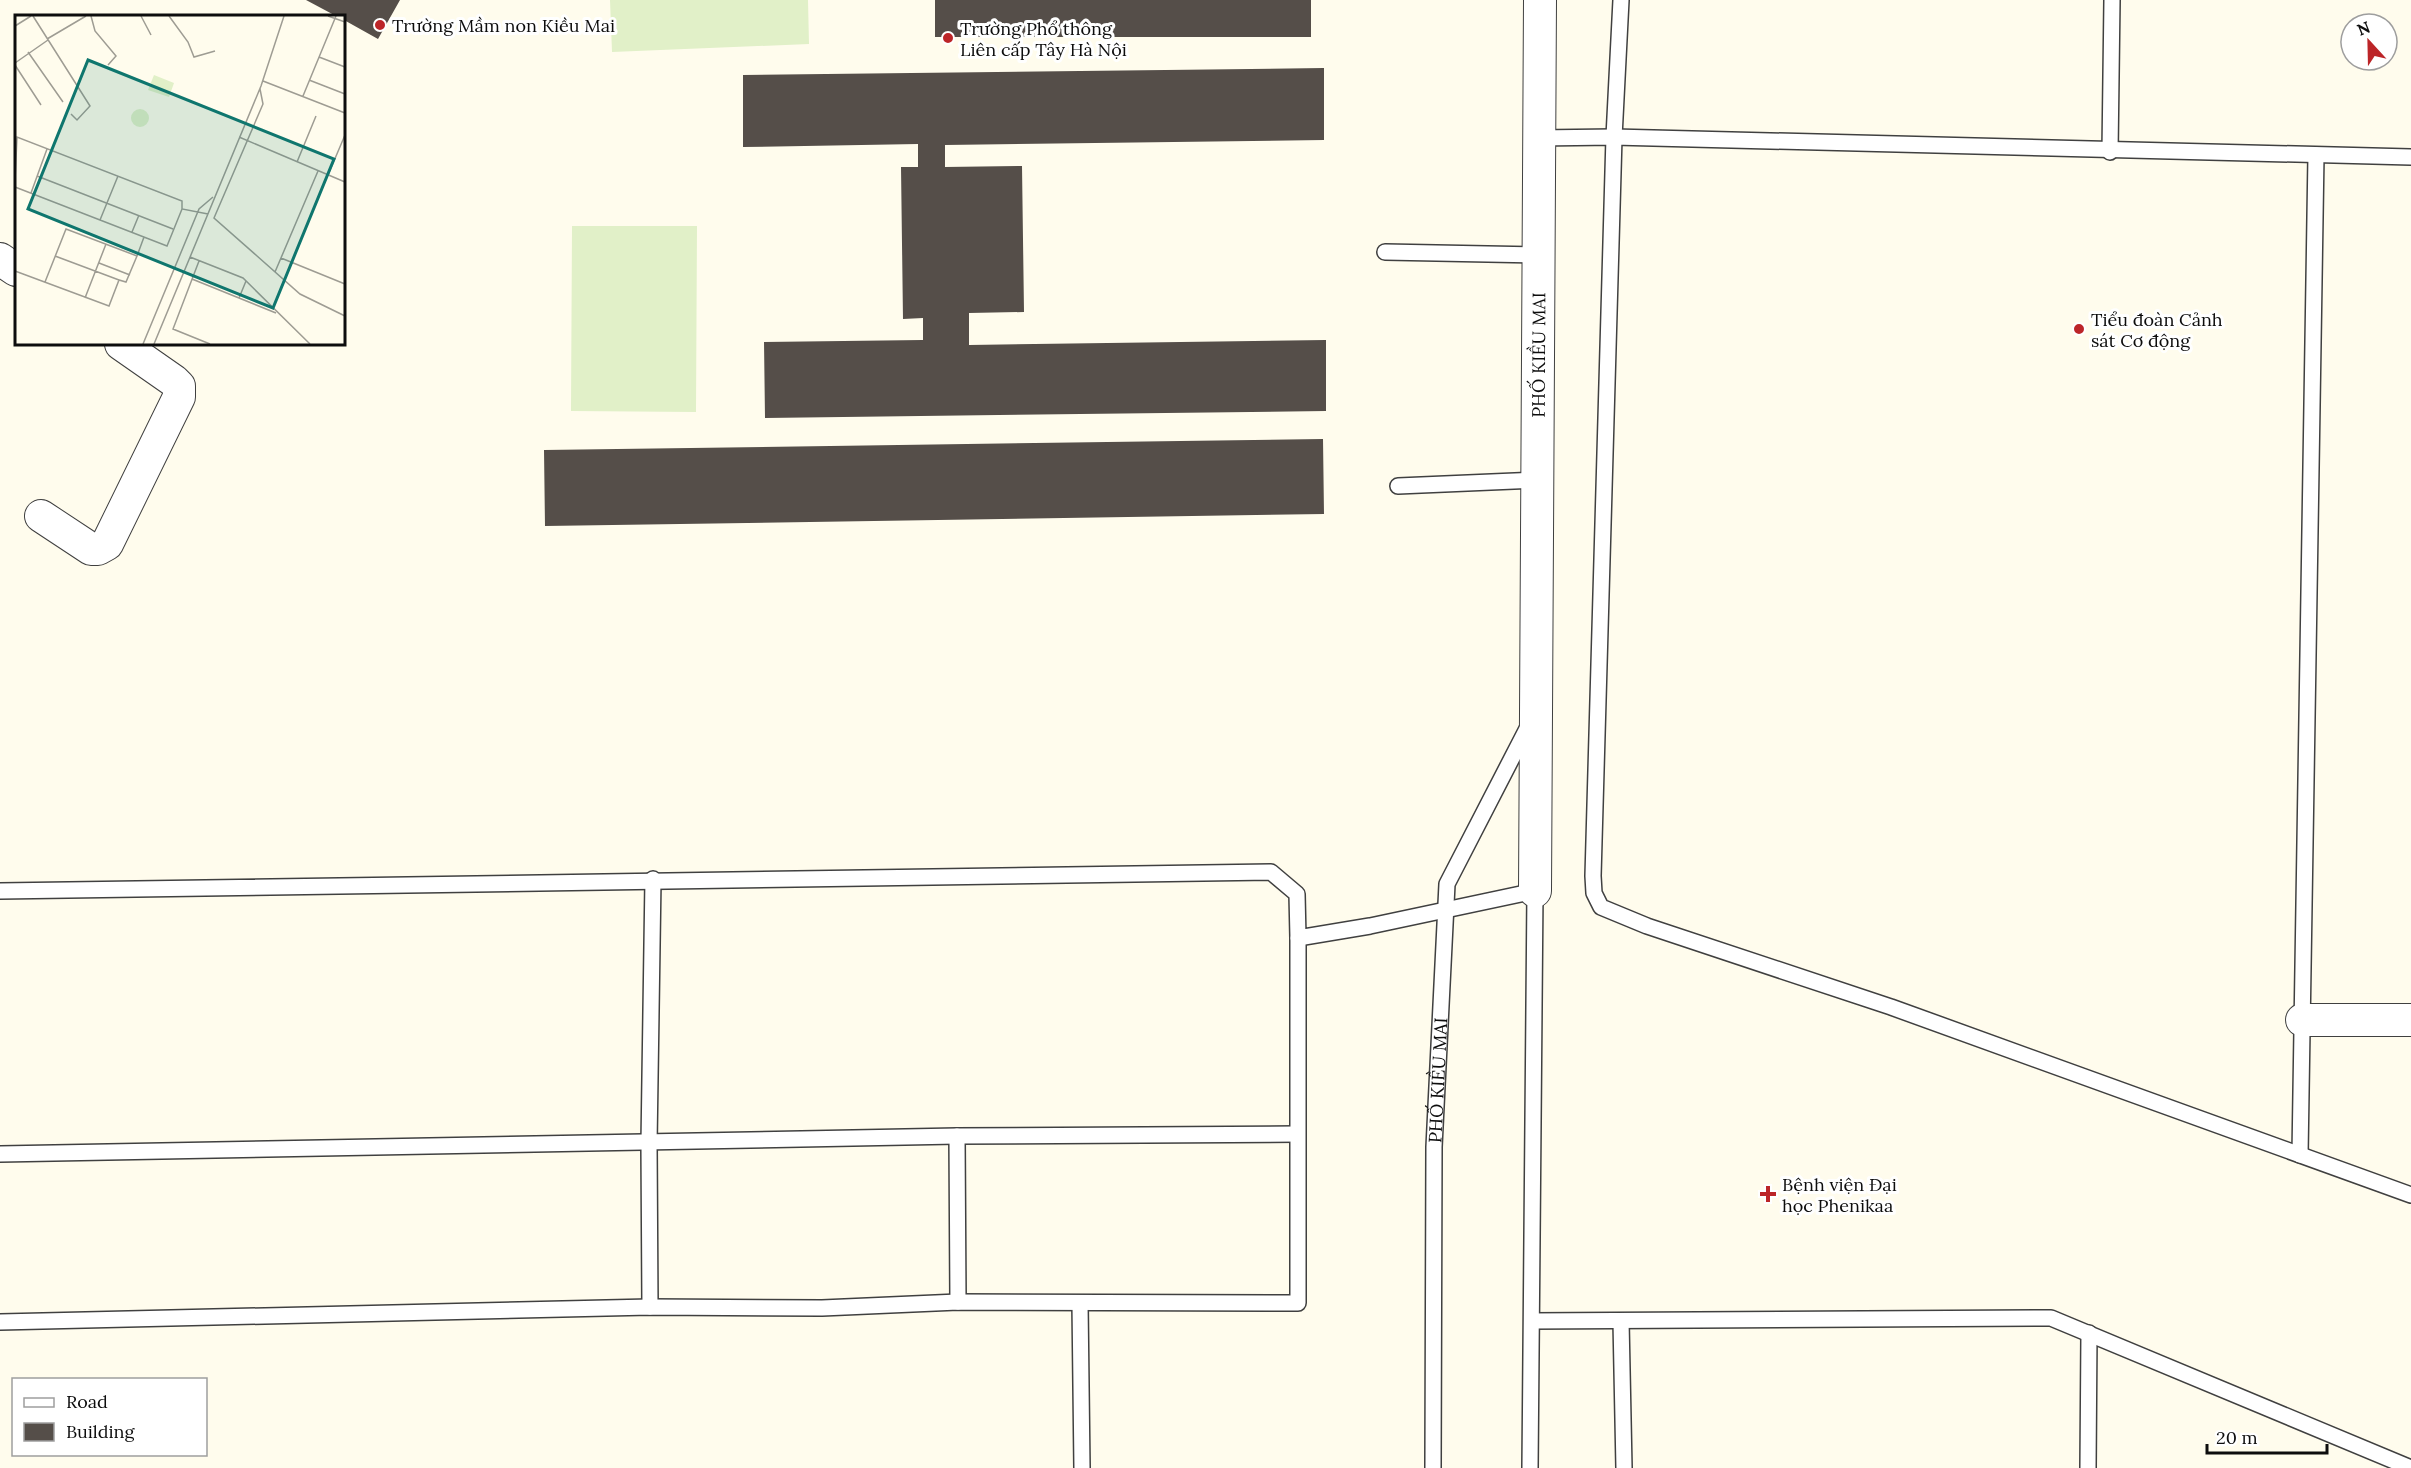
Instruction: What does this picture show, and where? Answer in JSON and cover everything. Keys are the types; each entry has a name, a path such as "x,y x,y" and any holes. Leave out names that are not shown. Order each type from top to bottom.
{"street":[{"name":"PHỐ KIỀU MAI","path":"1535,891 1536,480 1540,255 1537,138 1540,0"},
{"path":"0,259 15,269"},
{"path":"41,516 91,549 98,549 107,544 179,397 179,386 174,381 122,345"},
{"path":"2302,1020 2411,1020"}],"lane":[{"path":"1620,0 1593,876 1594,893 1601,907 1647,926 1891,1007 2411,1195"},
{"path":"2110,152 2112,0"},
{"path":"1537,138 1614,137 2110,152 2411,157"},
{"path":"2300,1155 2316,155"},
{"path":"1384,252 1540,255"},
{"path":"1398,486 1536,480"},
{"name":"PHỐ KIỀU MAI","path":"1433,1468 1434,1147 1448,884 1535,712"},
{"path":"0,891 653,879 1271,872 1297,894 1298,938 1298,1303 958,1302 822,1308 650,1307 0,1322"},
{"path":"650,1307 649,1144 653,879"},
{"path":"1298,938 1535,891"},
{"name":"PHỐ KIỀU MAI","path":"1530,1468 1535,891"},
{"path":"0,1154 649,1144 957,1136 1297,1134"},
{"path":"957,1136 958,1302"},
{"path":"1080,1303 1082,1468"},
{"path":"1532,1321 2052,1318 2411,1468"},
{"path":"1621,1321 1624,1468"},
{"path":"2088,1468 2089,1333"}],"green space":[{"path":"610,0 808,0 809,44 612,52"},
{"path":"572,226 697,226 696,412 571,411"}],"building":[{"path":"306,0 400,0 378,39 345,21 345,15 334,15"},
{"path":"935,0 1311,0 1311,37 935,37"},
{"path":"1324,68 1324,140 945,145 945,167 1022,166 1024,312 969,313 969,345 1326,340 1326,411 765,418 764,342 923,340 923,318 903,319 901,167 918,167 918,144 743,147 743,75"},
{"path":"1323,439 1324,514 545,526 544,450"}],"place":[{"name":"Trường Mầm non Kiều Mai","path":"380,25"},
{"name":"Trường Phổ thông Liên cấp Tây Hà Nội","path":"948,38"},
{"name":"Tiểu đoàn Cảnh sát Cơ động","path":"2079,329"},
{"name":"Bệnh viện Đại học Phenikaa","path":"1768,1194"}]}
